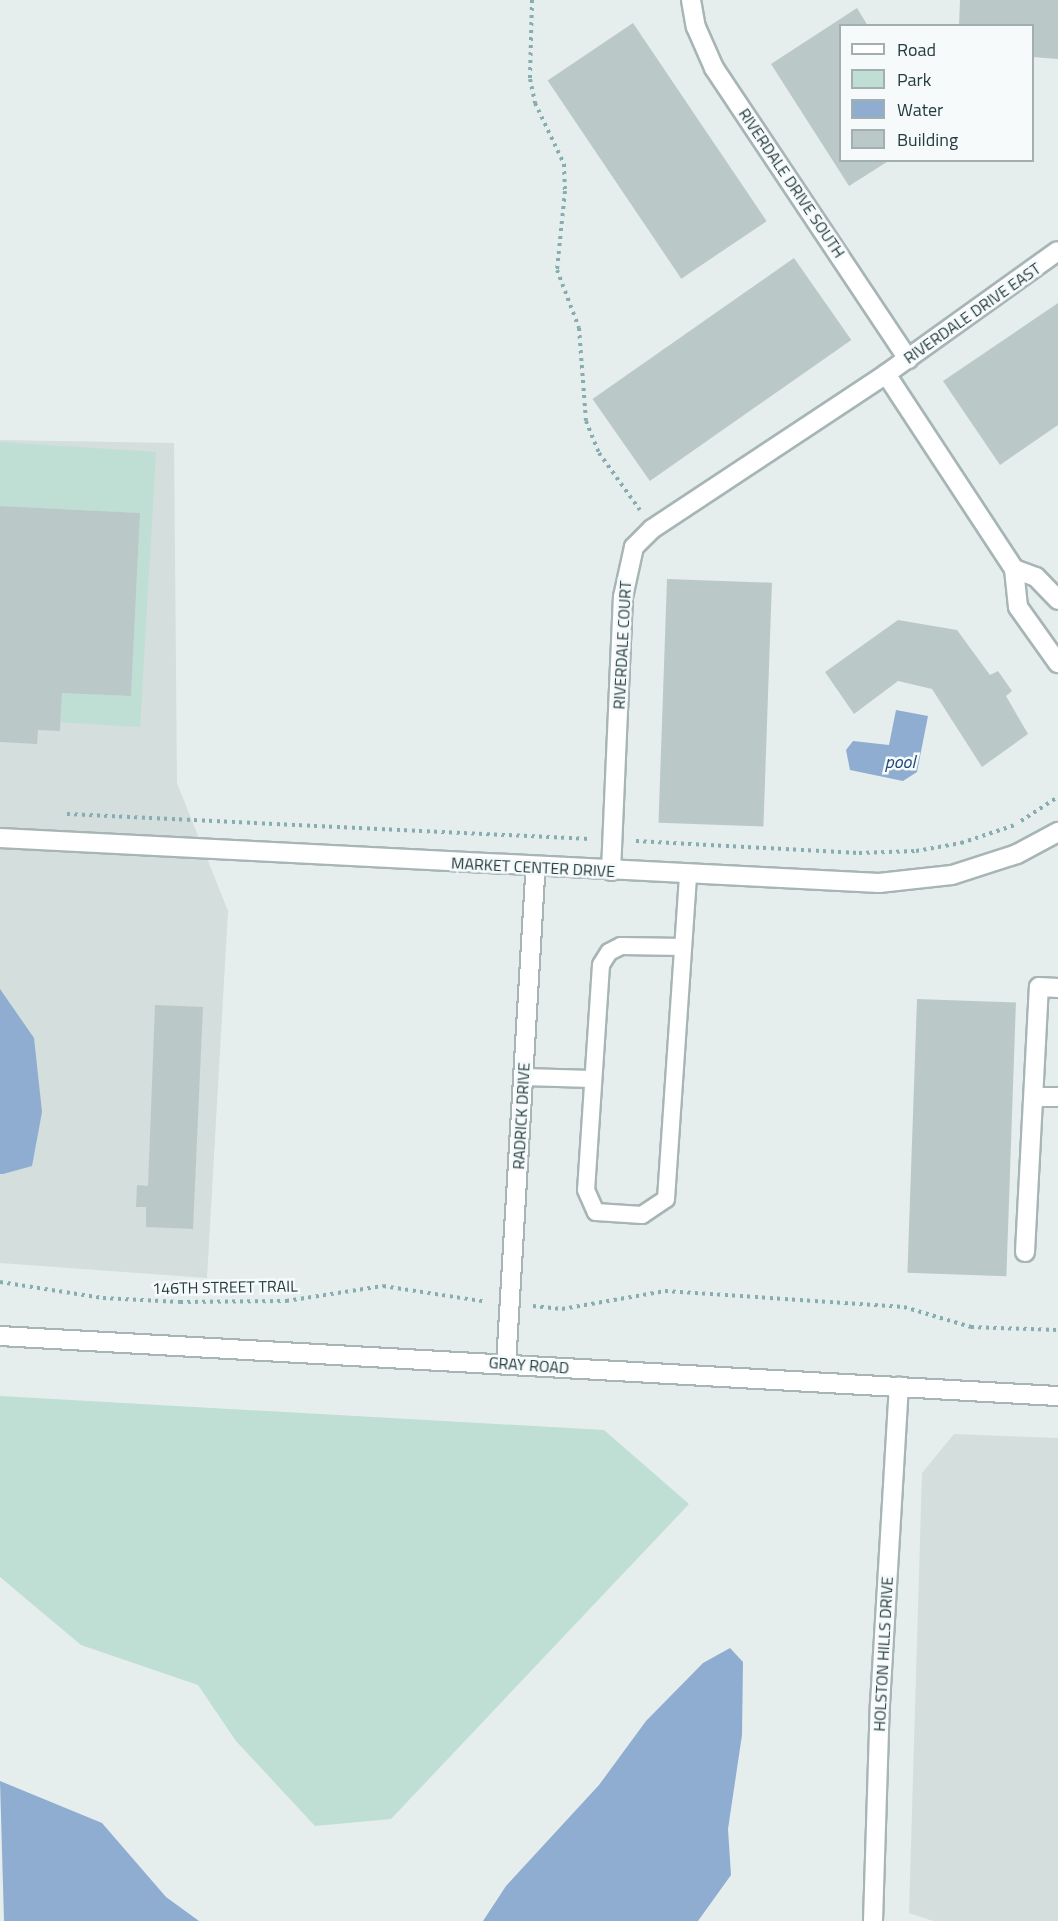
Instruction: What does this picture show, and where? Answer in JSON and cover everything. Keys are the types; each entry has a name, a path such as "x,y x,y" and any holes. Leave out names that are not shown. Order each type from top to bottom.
{"street":[{"name":"RIVERDALE DRIVE SOUTH","path":"691,0 696,27 714,68 908,359"},
{"name":"RIVERDALE DRIVE EAST","path":"886,374 1058,251"},
{"name":"RIVERDALE COURT","path":"611,870 625,580 634,547 652,529 886,374"},
{"path":"886,374 1014,569 1018,607 1058,663"},
{"path":"1014,569 1036,577 1058,600"},
{"name":"MARKET CENTER DRIVE","path":"0,838 536,867 905,882 993,863 1058,832"},
{"name":"RADRICK DRIVE","path":"506,1365 536,867"},
{"path":"1026,1252 1039,987 1058,988"},
{"path":"1034,1097 1058,1098"},
{"name":"GRAY ROAD","path":"0,1336 1058,1396"},
{"name":"HOLSTON HILLS DRIVE","path":"873,1921 880,1704 899,1387"}],"lane":[{"path":"683,947 636,945 609,952 601,965 586,1190 590,1204 596,1212 642,1215 666,1199 688,874"},
{"path":"523,1077 593,1079"}],"path":[{"path":"532,0 530,79 535,103 564,164 565,191 556,270 579,328 586,422 599,453 652,529"},
{"path":"58,814 859,853 916,851 961,843 1015,825 1058,797"},
{"name":"146TH STREET TRAIL","path":"0,1282 103,1298 180,1302 285,1301 383,1286 450,1298 562,1309 665,1291 904,1307 970,1327 1058,1330"}],"shaded area":[{"path":"0,440 174,443 177,783 228,911 207,1278 0,1263"},
{"path":"954,1434 1058,1438 1058,1921 933,1921 909,1913 922,1473"}],"green space":[{"path":"0,442 156,452 140,727 61,722 62,693 131,696 140,513 0,506"},
{"path":"0,1396 604,1430 689,1504 391,1819 315,1826 236,1741 198,1685 81,1645 0,1577"}],"water":[{"name":"pool","path":"896,710 928,716 917,772 903,781 850,770 846,750 853,741 889,745"},
{"path":"0,989 34,1038 42,1112 32,1166 3,1174 0,1174"},
{"path":"730,1648 743,1662 742,1735 728,1829 731,1875 698,1921 483,1921 506,1886 599,1785 646,1721 703,1663"},
{"path":"0,1781 102,1823 166,1897 199,1921 4,1921"}],"building":[{"path":"960,0 1058,0 1058,59 1034,57 1034,24 959,24"},
{"path":"857,8 867,24 839,24 839,162 887,162 849,186 771,64"},
{"path":"633,23 767,221 681,279 548,81"},
{"path":"794,258 851,340 650,481 592,399"},
{"path":"1058,303 1058,425 1000,465 943,381"},
{"path":"0,506 140,513 131,696 62,693 60,731 38,730 37,744 0,742"},
{"path":"667,579 772,583 763,827 658,823"},
{"path":"898,620 957,630 990,675 998,671 1012,691 1006,696 1028,734 982,767 932,689 898,681 854,714 825,672"},
{"path":"917,999 1016,1002 1006,1276 907,1273"},
{"path":"155,1005 203,1007 193,1229 146,1227 146,1207 136,1207 137,1185 148,1186"}]}
